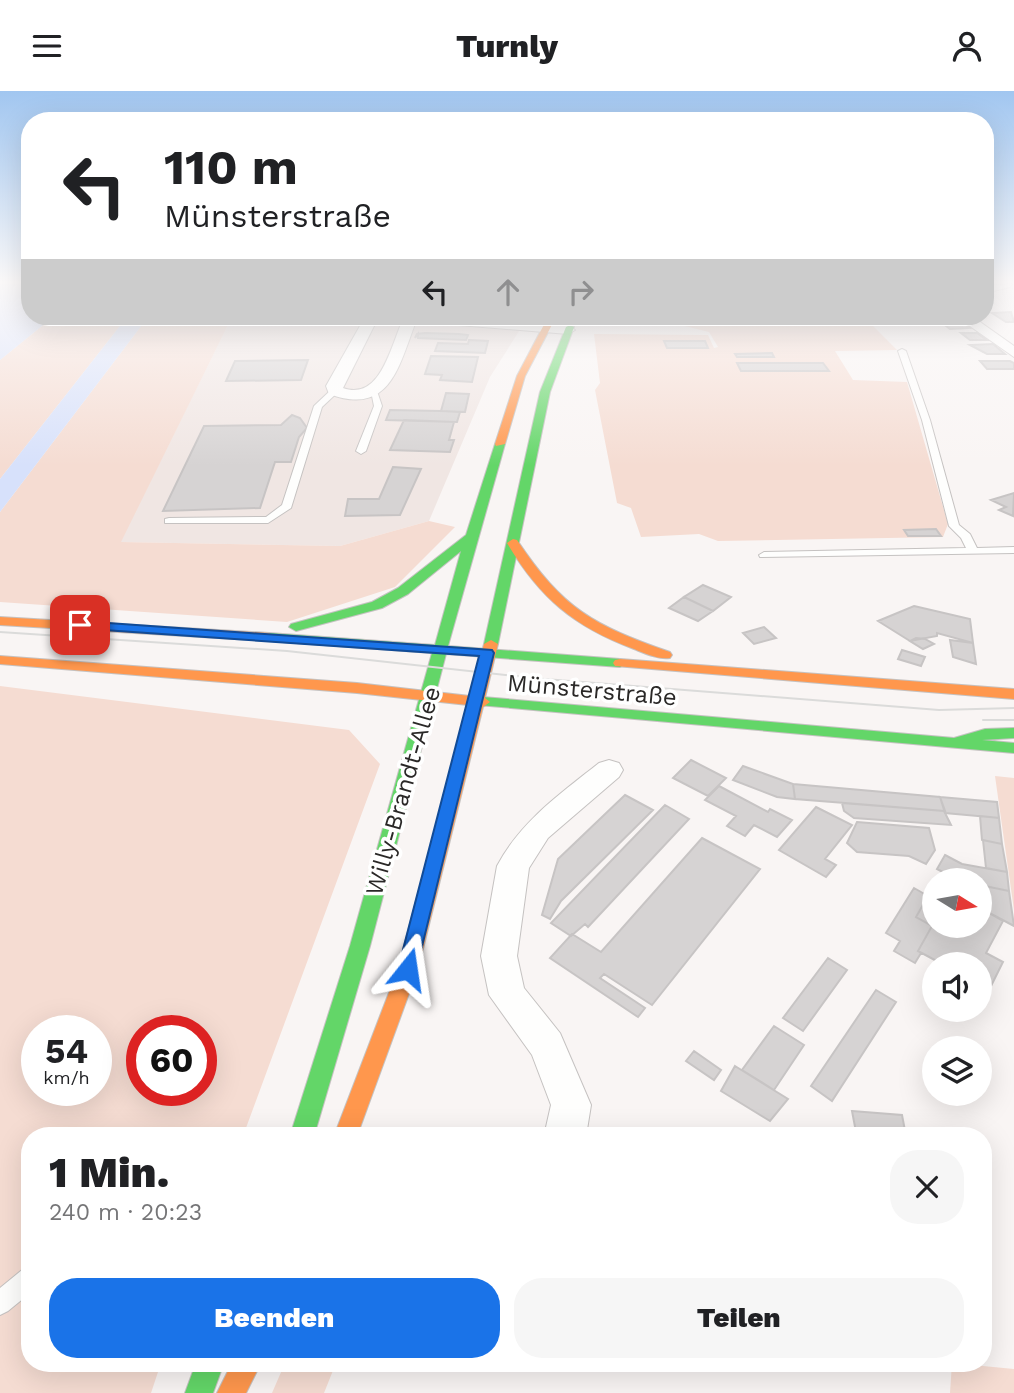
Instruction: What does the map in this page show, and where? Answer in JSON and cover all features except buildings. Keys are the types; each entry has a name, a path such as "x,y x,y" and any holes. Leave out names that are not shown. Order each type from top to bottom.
{"main road":[{"name":"Willy-Brandt-Allee","path":"305,1127 360,946 471,537 521,376 537,345"},
{"name":"Willy-Brandt-Allee","path":"348,1127 408,969 477,703 545,392 563,345"},
{"path":"214,633 285,629 332,619 377,605 403,591 471,537"},
{"path":"513,543 525,567 547,597 575,619 650,650 713,671"},
{"name":"Münsterstraße","path":"0,621 440,649 1014,694"},
{"name":"Münsterstraße","path":"0,660 358,688 477,703 1014,748"},
{"path":"987,691 1014,685"},
{"path":"953,743 985,734 1014,733"},
{"path":"199,1393 207,1372"},
{"path":"231,1393 242,1372"}],"street":[{"path":"371,345 334,386 335,391 352,397 374,393 387,345"},
{"path":"567,1127 571,1105 547,1045 507,995 499,955 513,866 537,830 609,770"}],"lane":[{"path":"902,351 926,420 954,526 966,536 973,551"},
{"path":"169,521 268,520 287,506 318,406 335,391"},
{"path":"361,451 377,405 374,393"},
{"path":"764,555 1014,550"},
{"path":"0,1303 21,1286"}],"shaded area":[{"path":"19,345 105,345 0,479 0,360"},
{"path":"127,345 218,345 121,542 340,546 429,521 455,527 395,587 287,622 0,602 0,512"},
{"path":"218,345 510,345 490,377 429,521 340,546 120,542"},
{"path":"595,345 713,345 714,348 718,347 717,345 892,345 897,350 835,351 853,380 907,382 948,524 943,537 718,541 699,534 641,537 631,508 617,503 595,390 600,383"},
{"path":"0,686 349,730 380,764 246,1127 21,1127 21,1372 158,1372 151,1393 0,1393"},
{"path":"995,776 1014,778 1014,910"},
{"path":"992,1367 1014,1369 1014,1393 950,1393 951,1372 992,1372"},
{"path":"281,1372 332,1372 324,1393 272,1393"}],"water":[{"path":"0,345 19,345 0,360"},
{"path":"105,345 127,345 0,512 0,479"}],"tram line":[{"path":"0,632 287,651 532,678 939,710 1014,708"},
{"path":"983,720 1014,720"}],"traffic: fast":[{"path":"491,644 545,392 563,345"},
{"path":"305,1127 360,946 471,537 500,444"},
{"path":"296,627 377,605 403,591 471,537"},
{"path":"269,637 620,663"},
{"path":"483,702 1014,748"},
{"path":"953,743 985,734 1014,733"},
{"path":"199,1393 207,1372"}],"traffic: slow":[{"path":"500,444 521,376 537,345"},
{"path":"513,543 543,586 576,615 616,637 665,655"},
{"path":"0,621 269,637"},
{"path":"348,1127 408,969 491,644"},
{"path":"0,660 357,688 483,702"},
{"path":"620,663 1014,694"},
{"path":"231,1393 242,1372"}],"route":[{"path":"80,625 487,653 466,747 408,969"}]}
